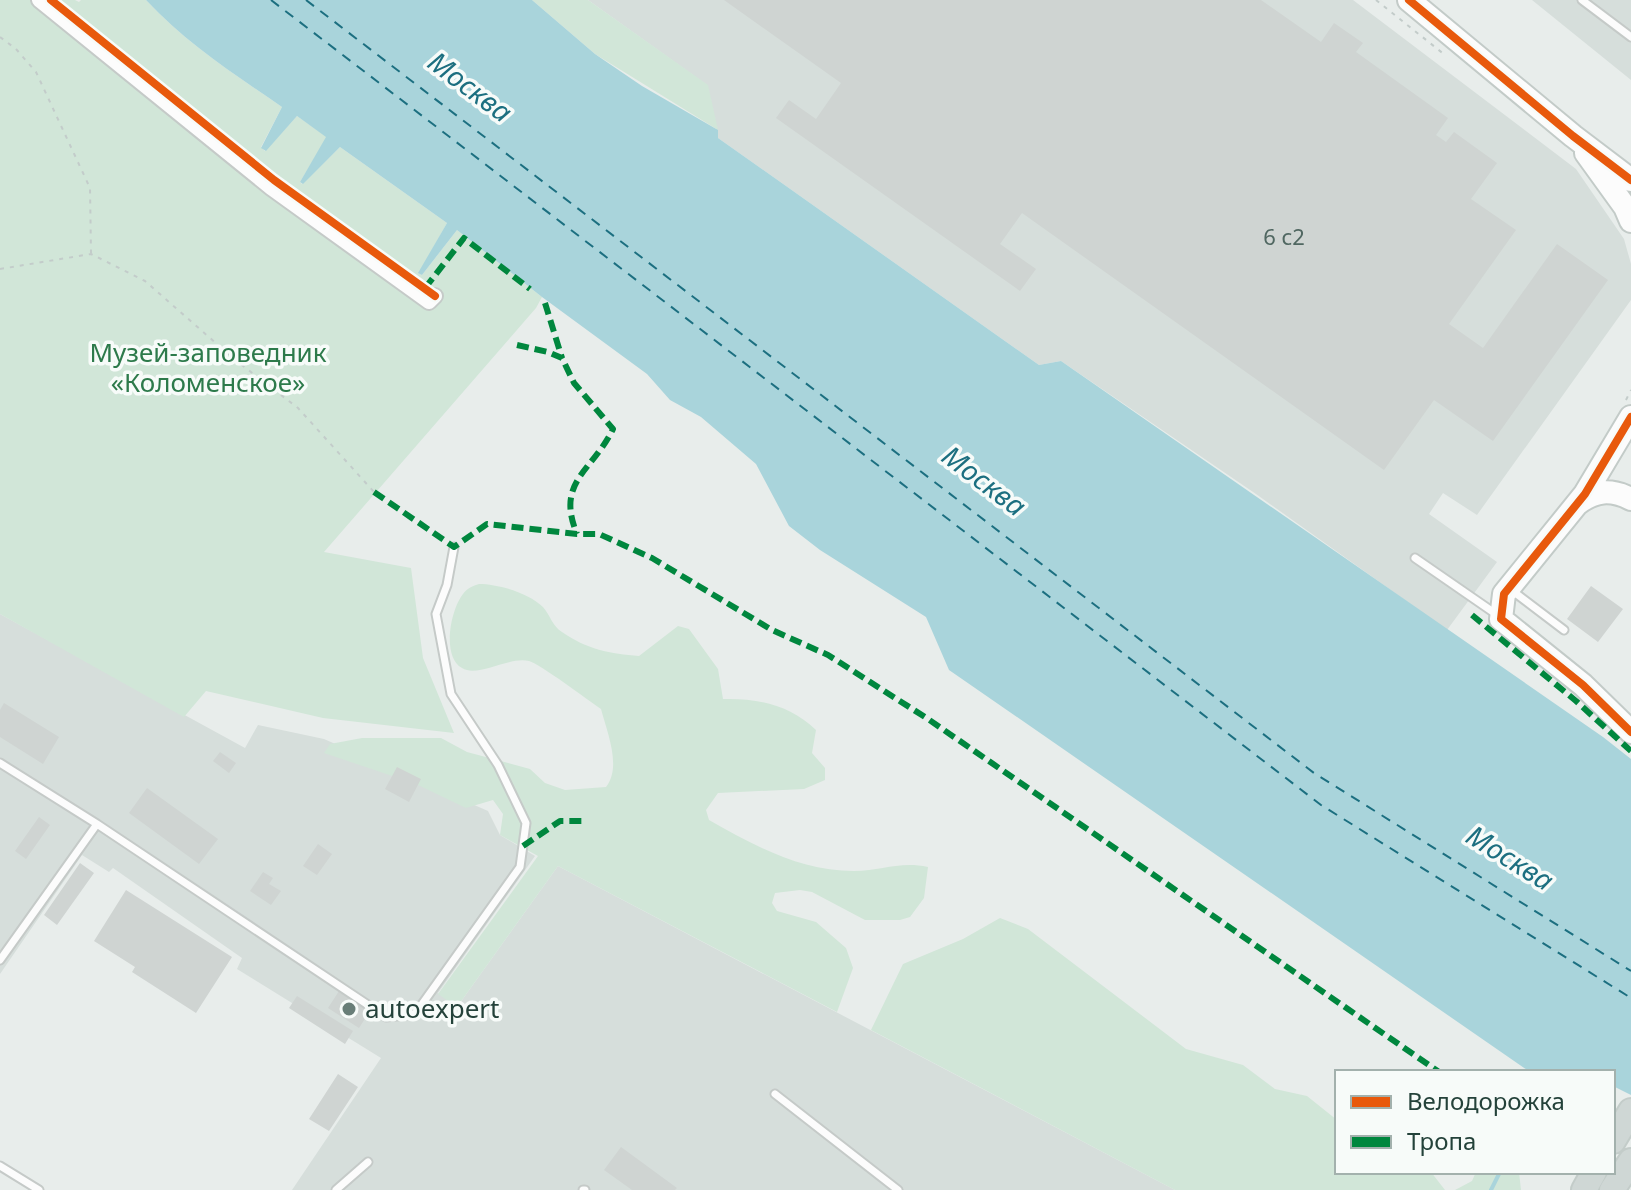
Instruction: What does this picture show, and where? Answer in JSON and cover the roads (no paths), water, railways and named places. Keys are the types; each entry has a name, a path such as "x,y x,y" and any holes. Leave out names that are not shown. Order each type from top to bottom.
{"main road":[{"path":"1615,1138 1631,1111"},
{"path":"1612,1190 1631,1161"}],"street":[{"path":"39,0 271,188 429,302 435,296"},
{"path":"1409,0 1631,180"},
{"path":"1573,136 1625,207 1631,221"},
{"path":"1631,417 1576,505 1508,588 1501,603 1501,619 1583,685 1631,732"},
{"path":"1576,505 1586,497 1608,491 1619,492 1631,499"}],"lane":[{"path":"1582,0 1631,37"},
{"path":"0,763 386,1017 415,1014 520,867 526,823 498,765 451,694 436,614 447,585 454,547"},
{"path":"1415,558 1501,619"},
{"path":"1508,588 1564,630"},
{"path":"0,960 97,824"},
{"path":"775,1094 898,1190"},
{"path":"336,1190 368,1162"},
{"path":"0,1166 39,1190"}],"water":[{"name":"Москва","path":"146,0 532,0 595,54 642,86 718,130 718,138 1039,365 1061,361 1603,737 1631,759 1631,1095 1615,1087 1615,1070 1527,1070 949,670 926,617 820,550 789,526 756,464 701,417 670,400 647,374 457,230 422,275 418,273 447,223 340,147 303,184 300,182 326,137 297,116 266,151 261,148 282,107 228,70 161,16"}],"waterway":[{"path":"1491,1190 1499,1174"}],"place":[{"name":"autoexpert","path":"349,1009"}],"park label":[{"name":"Музей-заповедник «Коломенское»","path":"208,368"}]}
